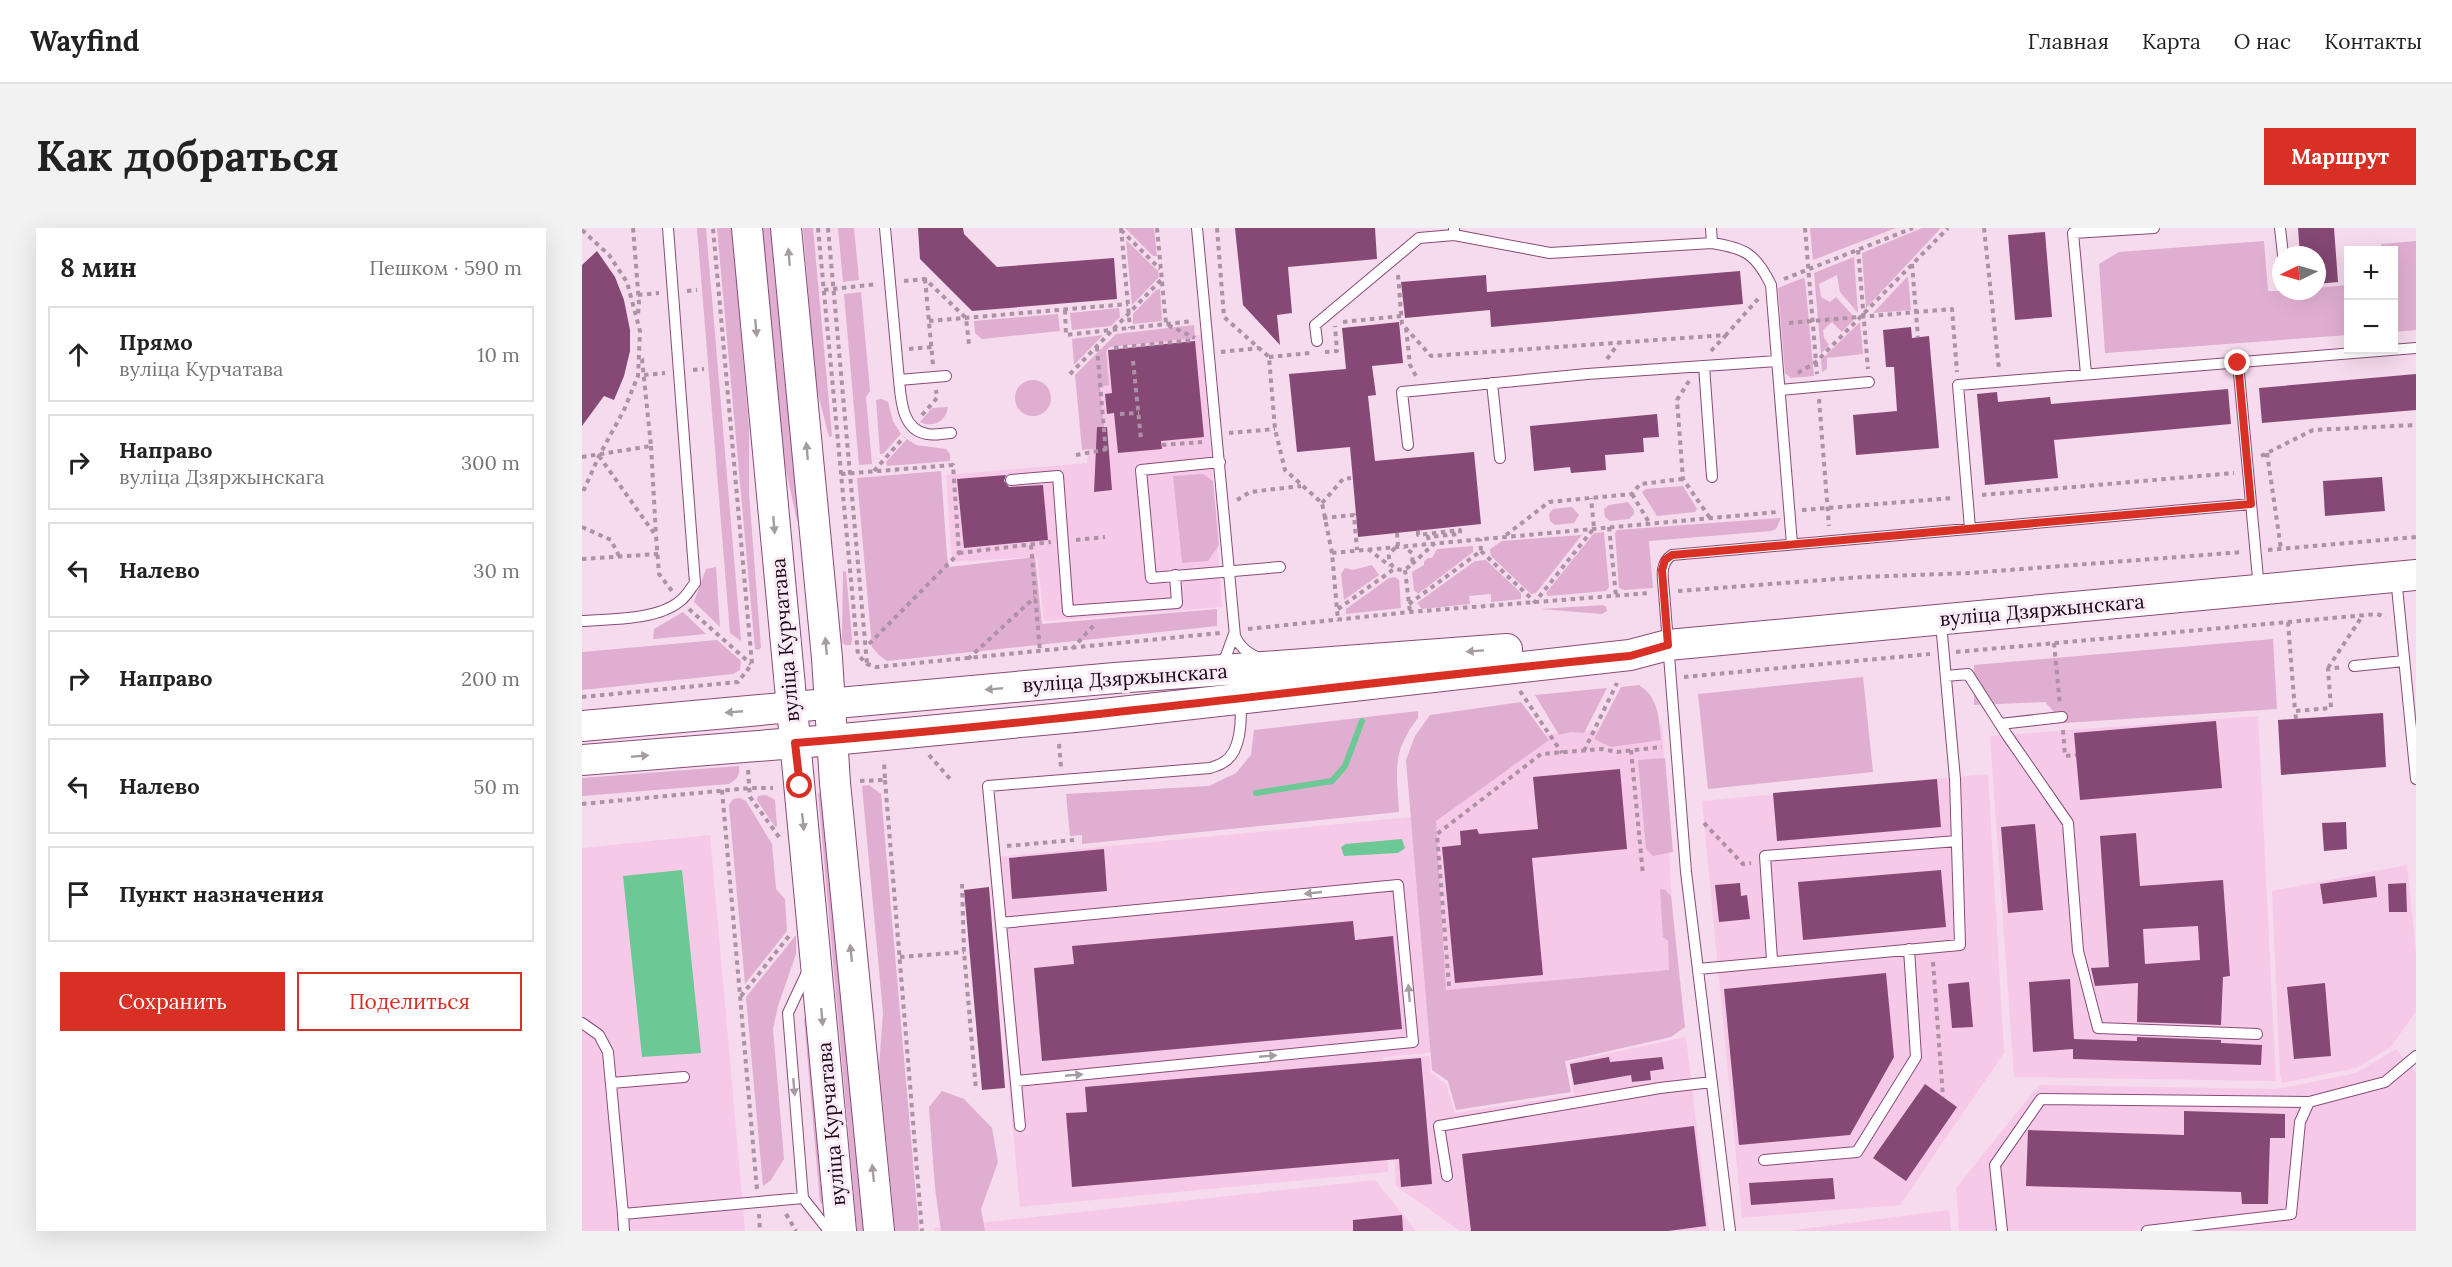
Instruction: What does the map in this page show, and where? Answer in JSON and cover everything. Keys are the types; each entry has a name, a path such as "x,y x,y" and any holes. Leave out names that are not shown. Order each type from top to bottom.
{"main road":[{"name":"вуліца Курчатава","path":"747,228 841,1231"},
{"name":"вуліца Курчатава","path":"786,228 879,1231"},
{"name":"вуліца Дзяржынскага","path":"582,760 832,740 1085,716 1240,697 1630,656 1668,645 2406,576"},
{"name":"вуліца Дзяржынскага","path":"582,726 1203,672 1630,639 1668,645"}],"lane":[{"path":"582,621 663,611 680,601 695,583 668,228"},
{"path":"885,228 902,410 912,426 926,435 951,433"},
{"path":"1197,228 1235,631 1238,643 1247,652 1282,666"},
{"path":"1711,228 1712,243"},
{"path":"2086,374 2073,233 2154,228"},
{"path":"2280,228 2282,246"},
{"path":"1317,341 1316,325 1419,238 1454,231 1550,253 1712,243 1738,247 1752,255 1763,269 1771,285 1792,544"},
{"path":"1970,528 1959,385 2416,348"},
{"path":"1408,445 1402,392 1777,362"},
{"path":"2238,363 2259,590"},
{"path":"1700,367 1712,477"},
{"path":"899,380 946,376"},
{"path":"1779,390 1869,382"},
{"path":"1492,383 1500,458"},
{"path":"1220,462 1142,470 1151,578 1280,567"},
{"path":"1011,480 1058,476 1068,611 1177,603 1175,575"},
{"path":"1730,1231 1686,872 1662,570 1665,560 1672,555 2251,504"},
{"path":"2406,576 2400,619 2416,778"},
{"path":"1698,969 1772,960 1960,945 1955,778 1941,619"},
{"path":"1203,672 1218,665 1226,656 1235,631"},
{"path":"2354,666 2404,661"},
{"path":"1946,676 1968,674 2068,823 2078,951 2098,1028 2257,1034"},
{"path":"1020,1126 988,786 1210,768 1226,761 1236,747 1241,714 1240,697"},
{"path":"2000,724 2062,717"},
{"path":"1772,960 1765,856 1957,841"},
{"path":"1001,923 1398,885 1404,941 1413,1042 1016,1081"},
{"path":"1764,1160 1857,1152 1916,1057 1909,949"},
{"path":"816,951 788,1013 803,1198 829,1231"},
{"path":"582,1023 599,1035 608,1052 624,1231"},
{"path":"2002,1231 1995,1165 2041,1099 2309,1102 2385,1082 2416,1056"},
{"path":"611,1083 684,1077"},
{"path":"1447,1176 1439,1126 1660,1088 1712,1082"},
{"path":"2147,1231 2290,1214 2300,1122 2309,1102"},
{"path":"623,1214 803,1198"}],"path":[{"path":"633,228 639,303 637,316"},
{"path":"582,698 738,682 752,664 712,228"},
{"path":"818,228 858,655 867,664 876,667 1040,652 1410,612 1863,577 1970,573 2416,537"},
{"path":"828,228 867,664"},
{"path":"1157,228 1166,324"},
{"path":"1217,228 1224,317 1269,357 1275,429 1285,470 1322,503"},
{"path":"1806,228 1809,269"},
{"path":"1398,268 1402,324 1431,357 1726,335 1761,295 1761,288 1913,228"},
{"path":"1816,362 1948,228"},
{"path":"1984,228 2000,381"},
{"path":"582,229 609,255 627,282 640,331 638,376 624,410 582,494"},
{"path":"1121,229 1161,269"},
{"path":"1121,229 1130,328"},
{"path":"1858,250 1869,382"},
{"path":"1912,264 1918,337"},
{"path":"925,279 934,366"},
{"path":"898,282 925,279 966,318 969,344"},
{"path":"1070,374 1162,279"},
{"path":"824,290 878,284"},
{"path":"929,321 1128,304"},
{"path":"1774,325 1952,309 1959,385"},
{"path":"1065,310 1066,335 1197,320"},
{"path":"1335,323 1401,316"},
{"path":"1114,348 1198,339 1166,324"},
{"path":"1406,328 1410,365 1423,390"},
{"path":"1269,357 1318,353 1317,341"},
{"path":"909,349 932,347"},
{"path":"1076,455 1106,451 1097,347"},
{"path":"1210,353 1259,348"},
{"path":"639,356 642,359 651,446 659,574 680,601 752,664"},
{"path":"1133,362 1141,439"},
{"path":"1700,367 1677,400 1683,479 1711,518"},
{"path":"918,420 937,398 936,390"},
{"path":"1120,414 1139,413"},
{"path":"1332,553 1594,528 1968,497 2248,468 2267,453 2313,430 2416,425"},
{"path":"1218,434 1275,429"},
{"path":"874,471 903,437"},
{"path":"1162,445 1202,441"},
{"path":"582,457 651,446"},
{"path":"2267,453 2281,549"},
{"path":"599,456 656,536"},
{"path":"841,474 953,465 959,553"},
{"path":"1338,621 1332,553 1323,518 1322,503 1343,479 1351,478"},
{"path":"1504,537 1549,502 1632,494 1640,484 1683,479"},
{"path":"1237,512 1236,500 1250,492 1302,486"},
{"path":"1632,494 1650,524"},
{"path":"1535,602 1594,528 1592,498"},
{"path":"1323,518 1354,515 1357,550"},
{"path":"582,527 611,540 618,556"},
{"path":"1609,527 1616,596"},
{"path":"1419,545 1418,533 1460,530 1460,534 1428,537 1430,544"},
{"path":"1397,533 1400,546 1412,553 1412,564"},
{"path":"1480,539 1481,551 1535,602"},
{"path":"1406,570 1436,543"},
{"path":"866,647 959,553 1029,546 1040,652"},
{"path":"1392,567 1389,555 1400,546"},
{"path":"1368,549 1392,567 1406,570"},
{"path":"1409,604 1481,551"},
{"path":"582,560 658,554"},
{"path":"1338,609 1392,567"},
{"path":"1406,570 1410,612"},
{"path":"968,659 1036,597"},
{"path":"1671,678 2363,615 2377,614 2384,615 2388,619 2400,619"},
{"path":"2295,711 2331,708 2328,669 2363,615"},
{"path":"2288,622 2296,719"},
{"path":"2054,643 2065,756 2076,755"},
{"path":"2328,669 2354,666"},
{"path":"1584,750 1617,683"},
{"path":"1520,691 1562,753"},
{"path":"1059,744 1062,780"},
{"path":"1449,986 1437,834 1541,754 1668,746"},
{"path":"1631,750 1643,875"},
{"path":"883,752 922,1231"},
{"path":"929,755 951,780"},
{"path":"747,767 750,797 783,843"},
{"path":"860,781 885,780"},
{"path":"582,804 722,790 773,788"},
{"path":"722,790 757,1191"},
{"path":"1704,823 1743,864"},
{"path":"994,848 1074,840"},
{"path":"962,884 964,952 976,1090"},
{"path":"740,996 791,933"},
{"path":"1932,947 1943,1097"},
{"path":"900,957 970,952"},
{"path":"973,1056 979,1055"},
{"path":"758,1210 760,1231"}],"shaded area":[{"path":"697,228 706,228 741,641 730,633"},
{"path":"717,228 732,228 749,427 749,493 761,648 758,650 755,649"},
{"path":"762,228 773,228 800,520 797,521 782,452"},
{"path":"803,228 813,228 832,436 829,437 816,386"},
{"path":"838,228 854,228 859,280 843,282"},
{"path":"1125,228 1154,228 1157,256 1153,256"},
{"path":"1810,228 1896,228 1813,260"},
{"path":"1922,228 1941,228 1866,308 1862,253"},
{"path":"1126,240 1158,271 1159,277 1132,305"},
{"path":"2264,241 2268,291 2272,291 2272,300 2326,300 2326,287 2344,285 2344,335 2105,353 2099,264 2119,252"},
{"path":"2416,241 2416,330 2398,332 2398,246 2381,246 2381,244"},
{"path":"1854,257 1858,313 1840,292 1837,275 1819,284 1821,297 1830,302 1836,297 1855,318 1842,332 1832,322 1823,330 1824,338 1829,345 1821,354 1814,273"},
{"path":"1908,276 1911,310 1873,313"},
{"path":"1805,279 1814,376 1791,378 1785,373 1778,288"},
{"path":"1160,289 1162,321 1133,324 1133,314 1156,290"},
{"path":"861,292 870,391 866,397 872,464 859,465 844,294"},
{"path":"1119,308 1120,317 1111,326 1072,330 1070,313"},
{"path":"1058,314 1060,331 982,339 975,333 974,321"},
{"path":"1860,322 1863,354 1827,358 1827,369 1822,372 1821,360"},
{"path":"1194,325 1195,338 1110,347 1106,351 1109,385 1100,387 1106,448 1082,450 1075,375 1116,334"},
{"path":"1202,334 1222,607 1044,621 1037,557 952,562 946,475 1087,463 1098,352"},
{"path":"1103,335 1074,365 1072,339"},
{"path":"1033,380 1046,385 1051,398 1046,411 1033,416 1020,411 1015,398 1020,385"},
{"path":"882,399 888,402 893,421 901,434 883,454 880,454 876,400"},
{"path":"948,407 942,420 934,424 920,422 932,408"},
{"path":"907,439 916,445 946,449 950,454 950,461 887,466 886,462"},
{"path":"941,471 949,567 1035,557 1042,624 1217,609 1217,626 887,661 872,647 857,478"},
{"path":"1203,474 1213,481 1219,545 1208,561 1182,563 1173,476"},
{"path":"1683,486 1697,509 1695,512 1657,516 1642,492 1646,489"},
{"path":"1628,502 1634,510 1634,514 1629,519 1610,521 1605,517 1604,509 1609,505"},
{"path":"1572,507 1579,515 1574,523 1555,525 1550,521 1549,514 1553,509"},
{"path":"1781,518 1776,529 1771,531 1649,541 1653,588 1624,590 1619,588 1615,533 1617,530"},
{"path":"1604,532 1609,587 1606,591 1548,596 1546,593 1594,533"},
{"path":"1582,535 1536,593 1531,594 1491,556 1490,549 1502,541"},
{"path":"1473,546 1473,552 1418,594 1414,590 1412,572 1424,565 1424,561 1428,558 1432,558 1437,549"},
{"path":"1486,560 1521,593 1521,599 1491,602 1491,594 1469,596 1470,604 1422,609 1417,603 1475,561"},
{"path":"1372,565 1379,575 1344,600 1341,574 1345,568 1353,570"},
{"path":"716,567 720,627 694,602 706,569"},
{"path":"843,571 846,572 851,645 845,645 842,642"},
{"path":"1395,577 1399,580 1401,608 1346,614 1346,609 1389,578"},
{"path":"1603,605 1607,611 1602,614 1541,609"},
{"path":"683,612 706,634 653,639 654,629"},
{"path":"2273,639 2277,709 2064,723 2045,702 1974,705 1974,665"},
{"path":"717,640 741,661 740,670 733,674 582,690 582,652"},
{"path":"1863,677 1873,772 1708,789 1698,694"},
{"path":"1639,685 1646,690 1654,702 1661,740 1611,747 1594,739 1621,687"},
{"path":"1607,688 1584,733 1571,732 1559,735 1535,695"},
{"path":"1521,702 1549,740 1436,821 1446,990 1669,970 1668,941 1663,937 1660,889 1665,890 1671,896 1685,1027 1671,1037 1565,1061 1571,1092 1456,1110 1448,1081 1432,1070 1406,760 1415,736 1430,715"},
{"path":"1418,711 1418,718 1403,742 1398,762 1399,812 1082,844 1082,835 1070,836 1066,794 1209,786 1236,773 1251,755 1254,730"},
{"path":"2258,716 2276,1081 2014,1077 1990,736"},
{"path":"1662,724 1676,977 1442,997 1426,822 1538,735"},
{"path":"1665,758 1673,852 1653,856 1646,849 1638,760"},
{"path":"739,766 737,777 729,784 582,796 582,778"},
{"path":"1988,774 2004,1053 1900,1205 1742,1218 1702,801"},
{"path":"869,785 881,794 919,1231 895,1231 879,1066 883,1013 862,786"},
{"path":"822,792 840,992 853,1067 868,1231 857,1231 818,793"},
{"path":"766,795 775,800 777,826 775,827 757,800 758,796"},
{"path":"740,798 746,801 772,844 776,889 785,899 787,931 745,984 729,805 733,799"},
{"path":"1421,816 1438,1052 1383,1057 1388,1172 1020,1207 988,858"},
{"path":"710,835 745,1231 582,1231 582,848"},
{"path":"1402,839 1405,848 1398,853 1344,856 1341,847 1346,844"},
{"path":"2407,865 2416,953 2416,1011 2391,1047 2356,1068 2282,1083 2272,891"},
{"path":"682,870 701,1053 642,1057 623,876"},
{"path":"796,935 796,954 778,1006 773,1029 784,1159 771,1180 763,1186 746,997"},
{"path":"807,1016 824,1205 820,1202 804,1019"},
{"path":"1686,1037 1709,1231 1460,1231 1396,1186 1388,1059 1429,1056 1431,1073 1446,1084 1455,1113 1574,1095 1569,1062"},
{"path":"2396,1049 2416,1073 2416,1231 1959,1231 1956,1188 2039,1085 2277,1089 2356,1073"},
{"path":"942,1091 964,1099 992,1128 998,1162 981,1209 985,1231 941,1231 935,1188 929,1107"},
{"path":"1375,1180 1416,1231 935,1231 934,1228"},
{"path":"1949,1210 1951,1231 1788,1231"}],"building":[{"path":"918,228 963,228 964,234 997,267 1114,258 1117,299 972,311 920,259"},
{"path":"1235,228 1375,228 1377,259 1288,267 1292,313 1277,315 1280,345 1243,305"},
{"path":"2298,228 2334,228 2338,282 2326,283 2326,246 2299,246"},
{"path":"2045,232 2052,317 2015,320 2008,235"},
{"path":"597,251 615,277 624,300 630,330 630,351 624,376 614,400 604,396 582,426 582,265"},
{"path":"1740,271 1743,304 1491,327 1490,310 1405,318 1401,282 1486,275 1487,292"},
{"path":"1399,322 1403,363 1372,366 1376,395 1368,396 1375,461 1474,452 1481,524 1358,537 1350,447 1297,452 1289,374 1346,369 1342,328"},
{"path":"1911,327 1912,338 1929,336 1939,448 1856,455 1853,415 1897,411 1894,367 1886,367 1883,330"},
{"path":"1195,341 1204,437 1161,441 1162,449 1118,453 1114,413 1107,414 1105,394 1112,393 1108,350"},
{"path":"2416,374 2416,410 2262,423 2259,388"},
{"path":"2228,389 2231,424 2054,440 2058,478 1985,485 1977,394 1997,392 1998,402 2050,397 2051,404"},
{"path":"1657,414 1659,437 1643,438 1644,452 1605,455 1606,470 1571,473 1570,467 1534,471 1530,426"},
{"path":"1097,427 1107,427 1112,490 1094,492"},
{"path":"1006,475 1004,481 1009,487 1043,485 1048,540 964,548 957,479"},
{"path":"2382,477 2385,511 2325,516 2323,481"},
{"path":"2383,713 2386,767 2281,775 2278,720"},
{"path":"2216,721 2222,788 2080,800 2074,733"},
{"path":"1620,769 1627,849 1532,858 1543,975 1455,983 1442,847 1461,845 1460,831 1477,829 1479,834 1538,829 1533,777"},
{"path":"1937,779 1941,827 1777,841 1773,793"},
{"path":"2346,822 2347,849 2324,851 2322,823"},
{"path":"2035,824 2043,910 2008,913 2001,827"},
{"path":"2136,833 2140,886 2223,880 2230,976 2223,977 2221,1025 2137,1022 2138,983 2095,986 2091,968 2109,967 2100,836","holes":["2198,926 2200,960 2145,964 2143,929"]},
{"path":"1104,849 1107,891 1012,899 1009,858"},
{"path":"1941,870 1946,927 1803,940 1798,882"},
{"path":"2375,876 2377,897 2323,904 2320,884"},
{"path":"1740,883 1741,896 1747,895 1750,919 1719,922 1715,885"},
{"path":"2406,883 2407,912 2389,912 2388,884"},
{"path":"989,887 1005,1088 982,1090 964,890"},
{"path":"1353,921 1355,940 1393,936 1402,1029 1042,1061 1034,968 1074,964 1072,946"},
{"path":"1886,973 1894,1057 1850,1135 1739,1145 1724,989"},
{"path":"2070,979 2074,1039 2137,1041 2137,1037 2221,1040 2221,1043 2262,1045 2261,1065 2073,1059 2073,1049 2033,1052 2029,982"},
{"path":"1969,982 1973,1027 1952,1028 1948,984"},
{"path":"2325,983 2331,1056 2294,1059 2287,987"},
{"path":"1609,1057 1610,1062 1662,1057 1664,1069 1650,1071 1651,1080 1632,1082 1631,1075 1574,1085 1570,1064"},
{"path":"1421,1058 1432,1184 1401,1187 1399,1159 1072,1187 1066,1113 1087,1112 1085,1087"},
{"path":"1925,1084 1957,1107 1906,1181 1873,1158"},
{"path":"2184,1111 2285,1114 2285,1138 2270,1138 2268,1204 2242,1204 2241,1192 2026,1186 2028,1130 2184,1135"},
{"path":"1694,1126 1706,1226 1668,1231 1471,1231 1462,1154"},
{"path":"1833,1178 1835,1199 1751,1205 1749,1183"},
{"path":"1402,1215 1403,1231 1353,1231 1353,1220"}],"waterway":[{"path":"1256,793 1332,781 1345,766 1362,721"}],"route":[{"path":"800,786 795,743 1085,716 1630,656 1668,645 1662,570 1665,560 1672,555 2251,504 2238,363"}]}
